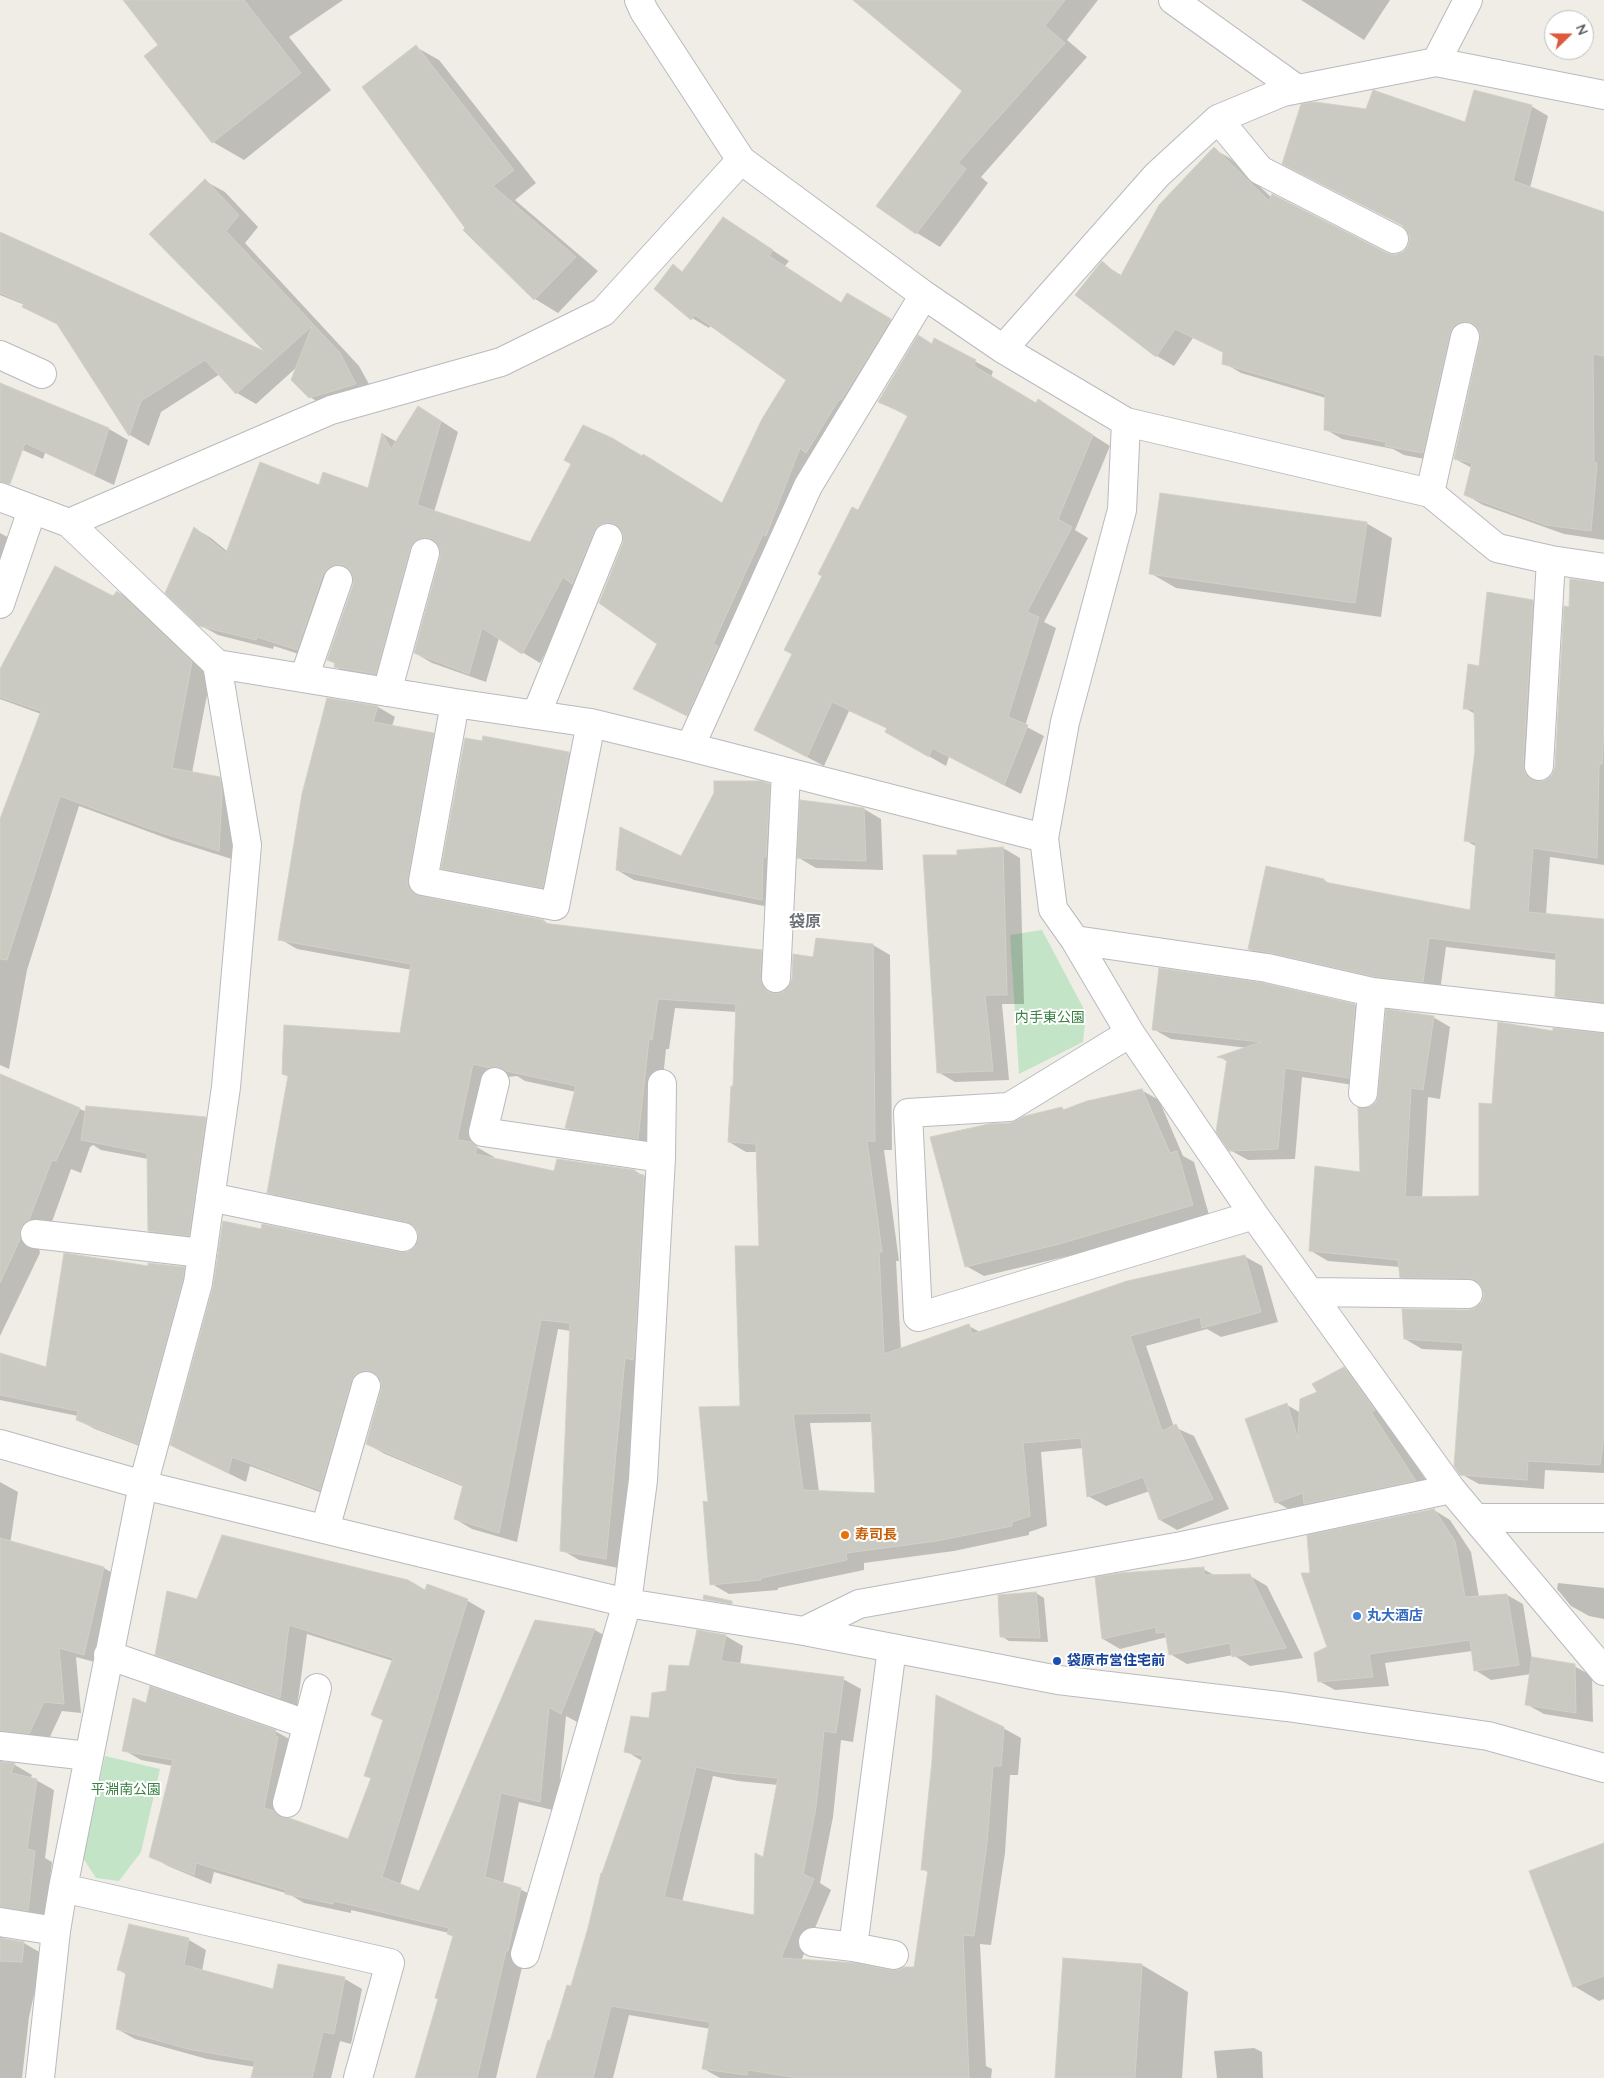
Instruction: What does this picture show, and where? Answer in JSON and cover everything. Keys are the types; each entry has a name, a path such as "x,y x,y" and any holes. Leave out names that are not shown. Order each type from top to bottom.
{"street":[{"path":"639,0 644,11 741,160 924,294 1003,349 1126,422 1430,493 1497,548 1551,560 1604,568"},
{"path":"1173,0 1297,89"},
{"path":"1436,62 1468,0"},
{"path":"1003,349 1157,175 1218,119 1283,92 1436,62 1604,95"},
{"path":"1218,119 1260,170 1394,239"},
{"path":"69,523 331,410 501,362 603,312 741,160"},
{"path":"690,747 808,486 924,294"},
{"path":"1430,493 1465,336"},
{"path":"0,355 42,374"},
{"path":"1126,422 1122,510 1065,722 1044,838 1053,909 1075,940 1130,1033 1254,1215 1451,1489 1604,1671"},
{"path":"0,497 69,523 217,664 455,704 591,723 1044,838"},
{"path":"0,604 32,510"},
{"path":"536,715 608,538"},
{"path":"387,692 425,553"},
{"path":"1539,766 1551,560"},
{"path":"304,678 338,580"},
{"path":"40,2078 56,1931 63,1888 143,1484 198,1283 226,1086 247,845 217,664"},
{"path":"455,704 423,881 555,906 591,723"},
{"path":"776,978 786,772"},
{"path":"1075,940 1267,968 1372,992 1604,1018"},
{"path":"1363,1093 1372,992"},
{"path":"1130,1033 1009,1107 908,1113 918,1316 1254,1215"},
{"path":"495,1082 484,1132 660,1158"},
{"path":"524,1954 627,1603 643,1480 660,1158 662,1084"},
{"path":"210,1198 403,1237"},
{"path":"35,1234 202,1253"},
{"path":"1310,1292 1468,1294"},
{"path":"325,1529 366,1386"},
{"path":"0,1444 143,1484 627,1603 804,1631 1058,1680 1286,1707 1488,1736 1604,1768"},
{"path":"804,1631 859,1604 1182,1546 1451,1489"},
{"path":"1476,1518 1604,1518"},
{"path":"853,1947 892,1648"},
{"path":"108,1655 306,1724"},
{"path":"287,1804 306,1724 317,1688"},
{"path":"0,1746 88,1756"},
{"path":"63,1888 390,1962 358,2078"},
{"path":"0,1922 56,1931"},
{"path":"813,1942 894,1955"}],"green space":[{"name":"内手東公園","path":"1042,930 1086,1013 1083,1042 1019,1074 1010,935"},
{"name":"平淵南公園","path":"105,1756 160,1769 141,1852 119,1881 96,1878 83,1858"}],"building":[{"path":"123,0 244,0 301,73 212,143 144,56 158,45"},
{"path":"853,0 1065,0 1045,26 1065,43 958,163 966,169 916,234 876,206 962,91"},
{"path":"416,45 514,170 493,186 576,257 534,300 463,230 465,228 362,87"},
{"path":"1373,90 1465,122 1474,90 1532,105 1513,181 1604,212 1604,356 1593,354 1594,462 1597,463 1591,531 1546,525 1464,495 1472,463 1454,459 1480,340 1480,332 1475,325 1469,322 1460,322 1453,327 1450,334 1423,453 1385,446 1386,442 1324,430 1325,394 1222,364 1223,352 1175,329 1156,357 1075,295 1102,261 1120,277 1159,205 1214,147 1269,201 1272,194 1387,253 1395,255 1403,252 1408,246 1410,238 1402,225 1282,164 1301,104 1315,102 1366,109"},
{"path":"205,179 239,215 226,231 340,353 356,384 309,398 291,380 312,326 236,394 205,360 141,401 129,436 57,324 22,307 24,303 0,293 0,232 264,351 149,234"},
{"path":"723,217 773,250 769,256 841,303 847,293 891,319 806,453 800,448 766,536 763,534 713,644 718,646 687,716 633,689 657,644 599,603 623,543 621,529 613,523 599,525 594,532 572,584 563,577 522,654 482,628 469,674 414,653 440,557 440,550 436,542 429,538 422,538 414,542 410,549 376,674 334,667 335,663 327,660 353,585 350,570 344,565 335,565 327,569 323,574 297,650 257,637 256,640 199,626 165,593 194,527 226,553 260,462 319,485 323,472 368,488 382,433 391,449 418,406 441,421 417,505 530,542 571,464 564,460 583,425 612,438 642,456 643,454 722,503 762,419 786,380 695,315 691,320 654,289 673,264 682,272"},
{"path":"918,335 932,344 934,338 976,360 974,366 1036,403 1038,399 1093,435 1058,519 1072,527 1027,612 1039,617 1008,717 1028,725 1004,785 932,748 929,757 885,732 887,728 832,702 807,757 754,730 792,654 784,650 822,576 818,574 852,507 858,510 908,415 878,402"},
{"path":"0,383 109,428 94,475 25,443 10,484 0,482"},
{"path":"1160,493 1367,522 1355,603 1149,574"},
{"path":"55,566 113,596 117,591 192,662 172,768 220,777 222,792 219,851 150,829 60,796 7,960 0,959 0,819 41,711 0,697 0,669"},
{"path":"1570,579 1604,583 1604,722 1602,764 1599,764 1597,858 1533,848 1528,912 1604,919 1604,1002 1555,997 1556,953 1429,938 1423,982 1375,977 1248,949 1266,866 1324,879 1324,882 1470,910 1476,842 1464,841 1475,750 1474,709 1463,709 1468,664 1479,666 1487,592 1533,600 1523,765 1525,773 1530,779 1539,782 1546,780 1552,775 1555,767 1564,606 1569,607"},
{"path":"327,698 378,706 373,722 434,733 408,878 408,887 413,893 420,896 544,920 543,923 762,950 760,977 762,985 767,991 775,994 783,992 789,986 792,979 793,954 813,957 816,938 873,944 875,1141 867,1141 882,1252 879,1252 884,1354 969,1324 972,1334 1127,1281 1245,1255 1261,1312 1202,1328 1200,1317 1130,1336 1162,1431 1176,1424 1213,1499 1159,1520 1143,1477 1087,1497 1081,1438 1023,1443 1030,1516 1012,1522 1012,1526 936,1541 846,1553 847,1560 761,1578 761,1580 710,1585 703,1501 708,1502 699,1407 740,1406 735,1246 759,1246 756,1144 728,1142 731,1086 733,1086 736,1004 658,999 652,1040 649,1039 638,1139 565,1128 576,1086 506,1071 498,1067 490,1068 473,1064 457,1140 472,1142 477,1146 475,1154 554,1171 557,1159 635,1170 635,1174 644,1175 635,1349 633,1360 625,1358 606,1559 560,1551 570,1323 541,1320 499,1533 454,1519 463,1485 366,1444 381,1390 381,1382 378,1376 370,1371 362,1371 356,1374 351,1382 320,1490 232,1457 228,1473 170,1445 213,1287 223,1221 261,1229 262,1224 400,1252 407,1252 414,1248 418,1240 418,1232 414,1226 406,1222 267,1193 288,1076 282,1074 284,1025 400,1033 411,964 278,940 302,794","holes":["871,1413 875,1493 803,1490 793,1414"]},
{"path":"483,736 569,752 543,888 441,869 465,738 482,741"},
{"path":"714,781 761,781 770,784 766,857 763,857 762,900 616,870 620,827 681,856 714,793"},
{"path":"800,800 864,808 866,861 797,858"},
{"path":"1003,847 1007,995 985,995 993,1071 937,1073 923,855 957,855 957,850"},
{"path":"1159,968 1264,983 1355,1004 1349,1078 1285,1068 1278,1149 1229,1151 1216,1132 1227,1059 1217,1057 1261,1042 1152,1030"},
{"path":"1386,1009 1434,1016 1423,1090 1411,1088 1405,1197 1479,1196 1479,1103 1492,1104 1498,1022 1553,1031 1553,1028 1604,1033 1604,1435 1600,1465 1528,1461 1527,1480 1460,1475 1454,1466 1463,1343 1404,1339 1402,1309 1468,1310 1475,1308 1482,1302 1484,1294 1481,1286 1476,1280 1468,1278 1400,1278 1398,1260 1309,1251 1315,1166 1360,1172 1358,1107 1370,1107 1376,1102 1378,1095"},
{"path":"0,1074 80,1108 56,1161 52,1160 29,1220 22,1225 20,1239 0,1283"},
{"path":"1142,1089 1170,1153 1177,1151 1193,1205 1059,1244 965,1267 930,1137 989,1124 1010,1123 1025,1116 1062,1107 1063,1110 1087,1101"},
{"path":"86,1106 206,1117 189,1236 148,1231 147,1153 81,1140"},
{"path":"64,1253 148,1266 148,1263 185,1267 138,1444 76,1420 78,1411 0,1395 0,1353 46,1367"},
{"path":"1344,1367 1375,1410 1371,1412 1416,1481 1304,1504 1303,1493 1275,1503 1245,1419 1287,1403 1298,1439 1300,1399 1317,1392 1312,1384"},
{"path":"1434,1509 1455,1541 1465,1597 1507,1594 1519,1665 1474,1671 1470,1640 1369,1654 1373,1677 1318,1682 1314,1653 1327,1647 1301,1573 1310,1573 1307,1535"},
{"path":"222,1535 408,1580 425,1590 427,1584 468,1599 382,1877 419,1891 535,1620 595,1629 561,1714 549,1707 540,1802 501,1793 485,1877 521,1888 508,1951 506,1951 477,2078 415,2078 438,1999 435,1998 453,1936 447,1934 449,1928 334,1901 333,1904 285,1894 286,1890 196,1863 194,1875 149,1857 173,1760 122,1751 133,1698 146,1703 150,1686 276,1730 275,1736 278,1737 264,1808 274,1811 283,1818 289,1818 348,1839 371,1778 364,1776 383,1720 371,1715 393,1658 289,1625 280,1698 155,1655 167,1591 197,1599"},
{"path":"0,1538 104,1567 84,1655 59,1648 64,1704 44,1702 29,1734 0,1731"},
{"path":"1204,1567 1204,1575 1250,1574 1286,1648 1232,1657 1230,1643 1169,1655 1165,1632 1156,1633 1156,1627 1102,1639 1095,1577 1121,1573"},
{"path":"1036,1592 1040,1638 1000,1637 998,1595"},
{"path":"704,1595 732,1601 732,1604 703,1599"},
{"path":"697,1630 726,1635 721,1661 844,1677 836,1733 824,1731 816,1807 803,1874 814,1879 781,1958 856,1963 891,1970 914,1967 928,1870 921,1870 932,1761 936,1695 1004,1727 1001,1766 993,1766 987,1843 974,1936 963,1935 969,2078 798,2078 748,2070 747,2075 702,2069 710,2022 611,2006 593,2078 536,2078 548,2040 550,2041 567,1985 571,1986 588,1928 601,1873 643,1756 624,1752 631,1716 649,1718 652,1693 666,1691 669,1665 689,1666","holes":["696,1767 719,1772 778,1778 763,1857 755,1853 754,1915 664,1897"]},
{"path":"1532,1657 1575,1664 1576,1713 1525,1705"},
{"path":"0,1762 15,1763 11,1773 37,1779 27,1849 35,1851 28,1911 0,1907"},
{"path":"1604,1843 1604,1976 1573,1987 1529,1871"},
{"path":"129,1924 189,1938 184,1965 273,1989 278,1964 345,1977 334,2034 323,2032 312,2078 251,2078 255,2061 188,2049 116,2029 126,1972 117,1970"},
{"path":"0,1938 24,1942 22,1962 0,1961"},
{"path":"1063,1958 1142,1964 1135,2078 1055,2078"}],"place":[{"name":"寿司長","path":"845,1535"},
{"name":"丸大酒店","path":"1357,1616"},
{"name":"袋原市営住宅前","path":"1057,1661"}],"district":[{"name":"袋原","path":"805,922"}]}
